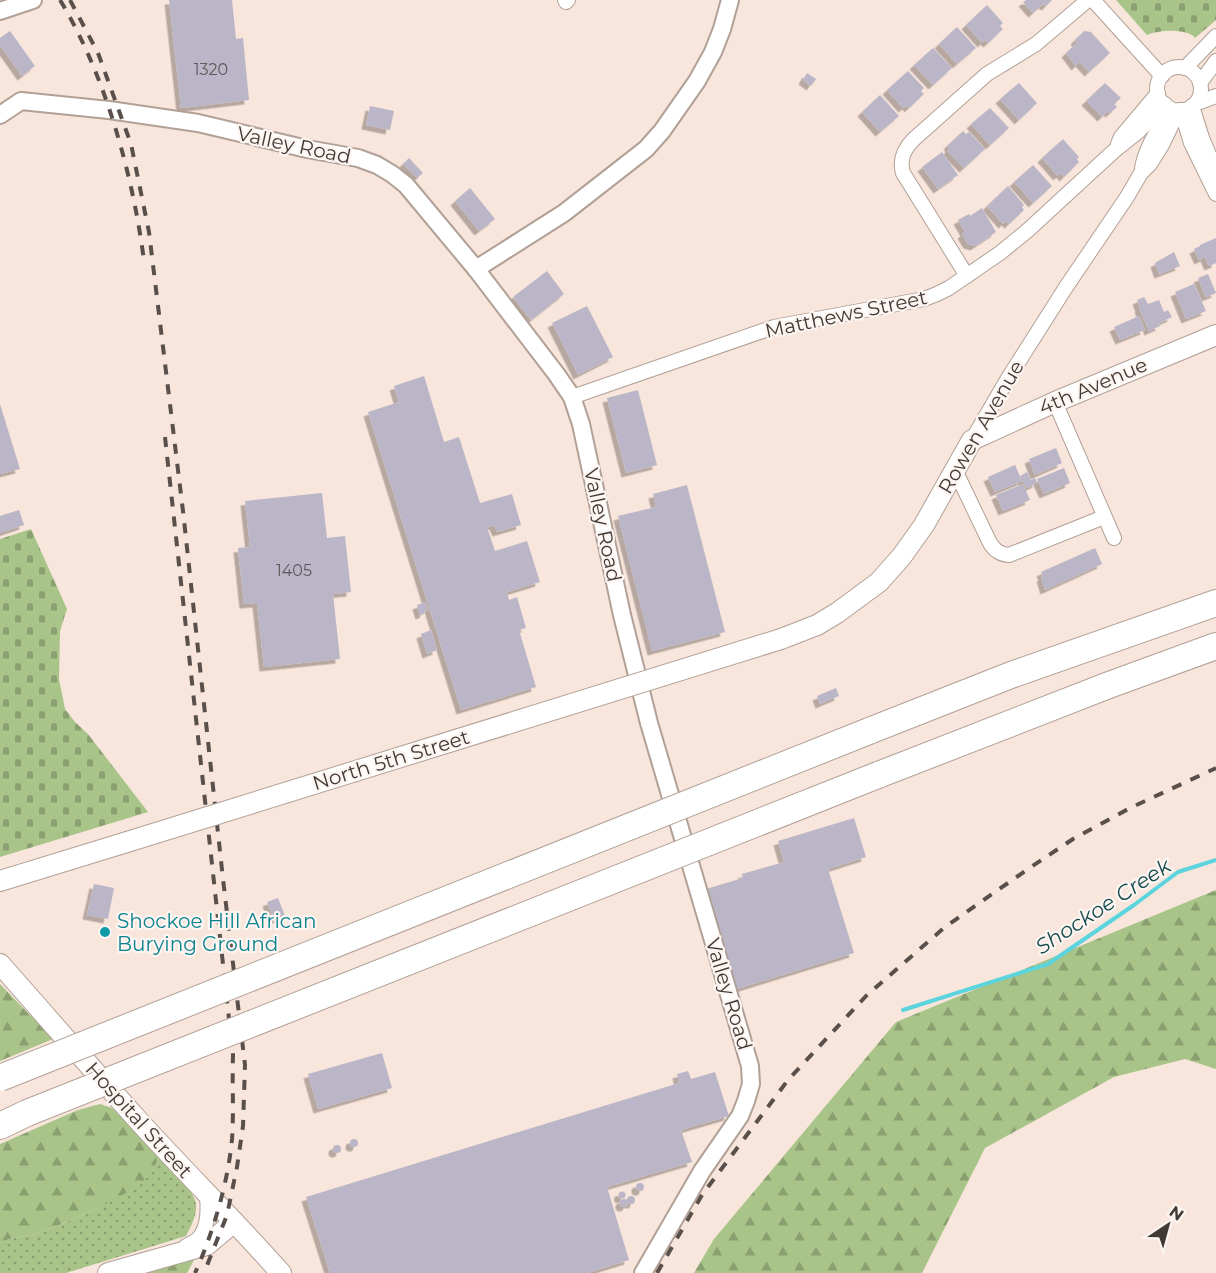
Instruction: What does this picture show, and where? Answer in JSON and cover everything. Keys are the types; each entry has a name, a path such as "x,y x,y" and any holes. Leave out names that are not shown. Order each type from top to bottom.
{"highway":[{"path":"0,1078 1011,675 1216,603"},
{"path":"0,1124 878,775 1216,646"}],"main road":[{"name":"4th Avenue","path":"972,440 1055,402 1216,335"},
{"name":"Rowen Avenue","path":"781,639 817,625 879,582 902,556 924,525 972,440"},
{"name":"North 5th Street","path":"0,881 781,639"},
{"name":"Hospital Street","path":"0,964 136,1118 280,1273"},
{"path":"108,1273 207,1245 234,1222"}],"street":[{"path":"0,11 33,0"},
{"path":"476,269 564,213 646,149 662,131 697,81 713,52 730,0"},
{"path":"967,276 903,173 901,161 904,152 914,139 987,74 1036,44 1091,0 1162,76"},
{"path":"1185,68 1216,36"},
{"path":"1177,105 1200,94 1201,86 1216,61"},
{"path":"1201,86 1195,73 1185,68 1172,68 1162,76 1158,84 1202,138 1216,171"},
{"path":"1201,86 1216,84"},
{"path":"1177,105 1216,96"},
{"name":"Valley Road","path":"0,115 21,101 109,110 198,123 307,149 358,158 377,165 406,186 476,269 572,398 581,424 622,615 649,723 750,1066 751,1084 740,1116 702,1171 643,1273"},
{"path":"1177,105 1191,143 1216,194"},
{"name":"Matthews Street","path":"572,398 774,327 924,299 937,294 967,276 1028,231 1114,151 1177,105"},
{"name":"Rowen Avenue","path":"972,440 1066,287 1141,173 1162,146 1177,105"},
{"path":"1055,402 1114,538"},
{"path":"955,470 990,543 998,552 1009,555 1104,517"},
{"path":"179,1253 199,1238 209,1212 207,1194"}],"green space":[{"path":"1116,0 1216,0 1216,20 1195,38 1186,33 1172,31 1147,35"},
{"path":"31,529 67,609 60,631 59,679 65,709 88,734 148,812 0,857 0,539"},
{"path":"1216,890 1216,1069 1185,1059 1114,1077 985,1148 922,1273 694,1273 714,1239 896,1022"},
{"path":"0,984 53,1039 0,1061"},
{"path":"100,1104 112,1108 152,1149 157,1161 151,1173 139,1186 93,1211 37,1234 0,1243 0,1144 78,1110"},
{"path":"152,1149 184,1183 194,1198 196,1213 186,1236 66,1273 0,1273 0,1243 37,1234 93,1211 115,1198"},
{"path":"180,1260 194,1260 187,1273 136,1273"}],"building":[{"path":"169,0 232,0 236,39 243,38 249,100 181,108"},
{"path":"1052,0 1033,13 1023,2"},
{"path":"987,5 1003,23 1000,26 1003,29 988,43 985,40 982,43 966,25"},
{"path":"957,27 976,48 957,64 939,44"},
{"path":"10,31 35,66 22,76 0,45 0,38"},
{"path":"1084,31 1091,32 1110,53 1089,72 1080,62 1076,66 1066,53 1077,43 1075,40"},
{"path":"933,48 952,68 933,85 914,65"},
{"path":"908,71 924,88 921,91 924,94 909,108 907,105 903,108 887,90"},
{"path":"807,73 816,79 811,86 803,80"},
{"path":"1019,83 1037,103 1019,120 1000,99"},
{"path":"1105,83 1121,98 1114,104 1117,107 1102,117 1086,101"},
{"path":"880,95 899,116 880,132 862,112"},
{"path":"370,106 394,111 390,130 366,125"},
{"path":"990,108 1009,128 990,145 971,124"},
{"path":"963,131 966,134 969,132 985,149 964,168 947,151 950,148 948,145"},
{"path":"1063,139 1079,157 1077,159 1079,162 1064,177 1061,173 1058,176 1042,158"},
{"path":"942,152 958,175 938,189 922,167"},
{"path":"409,158 423,173 417,178 403,164"},
{"path":"1033,165 1052,186 1033,203 1014,182"},
{"path":"1008,186 1024,205 1022,207 1024,210 1009,224 1006,221 1003,224 987,206"},
{"path":"470,188 495,219 479,231 455,201"},
{"path":"982,208 996,232 975,246 968,244 962,234 965,232 958,220"},
{"path":"1216,238 1216,263 1209,266 1205,257 1199,260 1194,249"},
{"path":"1174,252 1180,266 1159,274 1155,263"},
{"path":"547,271 564,294 531,320 513,297"},
{"path":"1208,274 1216,293 1206,297 1198,278"},
{"path":"1194,284 1206,311 1186,319 1175,292"},
{"path":"1144,297 1148,304 1159,300 1164,312 1168,310 1172,317 1149,331 1137,300"},
{"path":"587,306 613,357 578,375 552,323"},
{"path":"1139,316 1145,330 1120,340 1114,327"},
{"path":"424,376 444,442 459,437 480,503 512,494 521,525 497,532 494,525 487,527 495,551 527,541 540,582 507,592 509,600 517,597 526,628 519,630 536,687 461,710 368,412 399,402 394,386"},
{"path":"638,390 657,465 626,473 607,398"},
{"path":"0,404 20,469 0,474"},
{"path":"1056,448 1062,463 1035,475 1029,459"},
{"path":"1015,465 1022,481 995,492 988,477"},
{"path":"1064,468 1070,483 1044,494 1037,479"},
{"path":"1027,472 1031,480 1035,478 1037,483 1027,488 1020,476"},
{"path":"1023,484 1030,500 1003,511 996,495"},
{"path":"687,485 725,632 652,651 618,516 656,507 653,494"},
{"path":"322,493 327,538 345,536 351,592 333,594 340,659 264,667 257,603 244,604 238,548 250,547 245,501"},
{"path":"19,510 24,525 0,533 0,516"},
{"path":"1095,548 1102,564 1045,590 1041,572"},
{"path":"425,602 428,610 420,615 417,605"},
{"path":"431,630 437,650 427,654 421,634"},
{"path":"836,688 839,696 820,704 817,696"},
{"path":"854,818 866,857 828,869 854,953 737,989 706,889 743,878 742,874 784,862 778,841"},
{"path":"94,884 114,888 108,919 87,915"},
{"path":"278,898 285,916 274,920 267,902"},
{"path":"382,1053 392,1088 318,1109 308,1074"},
{"path":"688,1071 691,1079 715,1072 729,1116 681,1130 692,1162 607,1187 629,1260 587,1273 330,1273 306,1197 679,1083 677,1074"},
{"path":"354,1139 358,1143 354,1147 350,1143"},
{"path":"337,1145 341,1149 337,1153 333,1149"},
{"path":"640,1183 644,1187 640,1191 636,1187"},
{"path":"622,1191 626,1195 622,1199 618,1195"},
{"path":"631,1196 635,1200 631,1204 627,1200"},
{"path":"624,1199 628,1203 624,1207 620,1203"}],"waterway":[{"name":"Shockoe Creek","path":"903,1010 1048,964 1178,872 1216,860"}],"railway":[{"path":"60,0 91,60 115,126 133,194 144,261"},
{"path":"70,0 98,53 131,144 149,232 183,511 245,1065 243,1126 237,1167 227,1215 204,1273"},
{"path":"165,437 233,1055 233,1129 230,1156 214,1225 195,1273"},
{"path":"657,1273 702,1195 788,1080 866,996 945,927 1073,839 1130,808 1216,768"}],"place":[{"name":"Shockoe Hill African Burying Ground","path":"105,932"}]}
